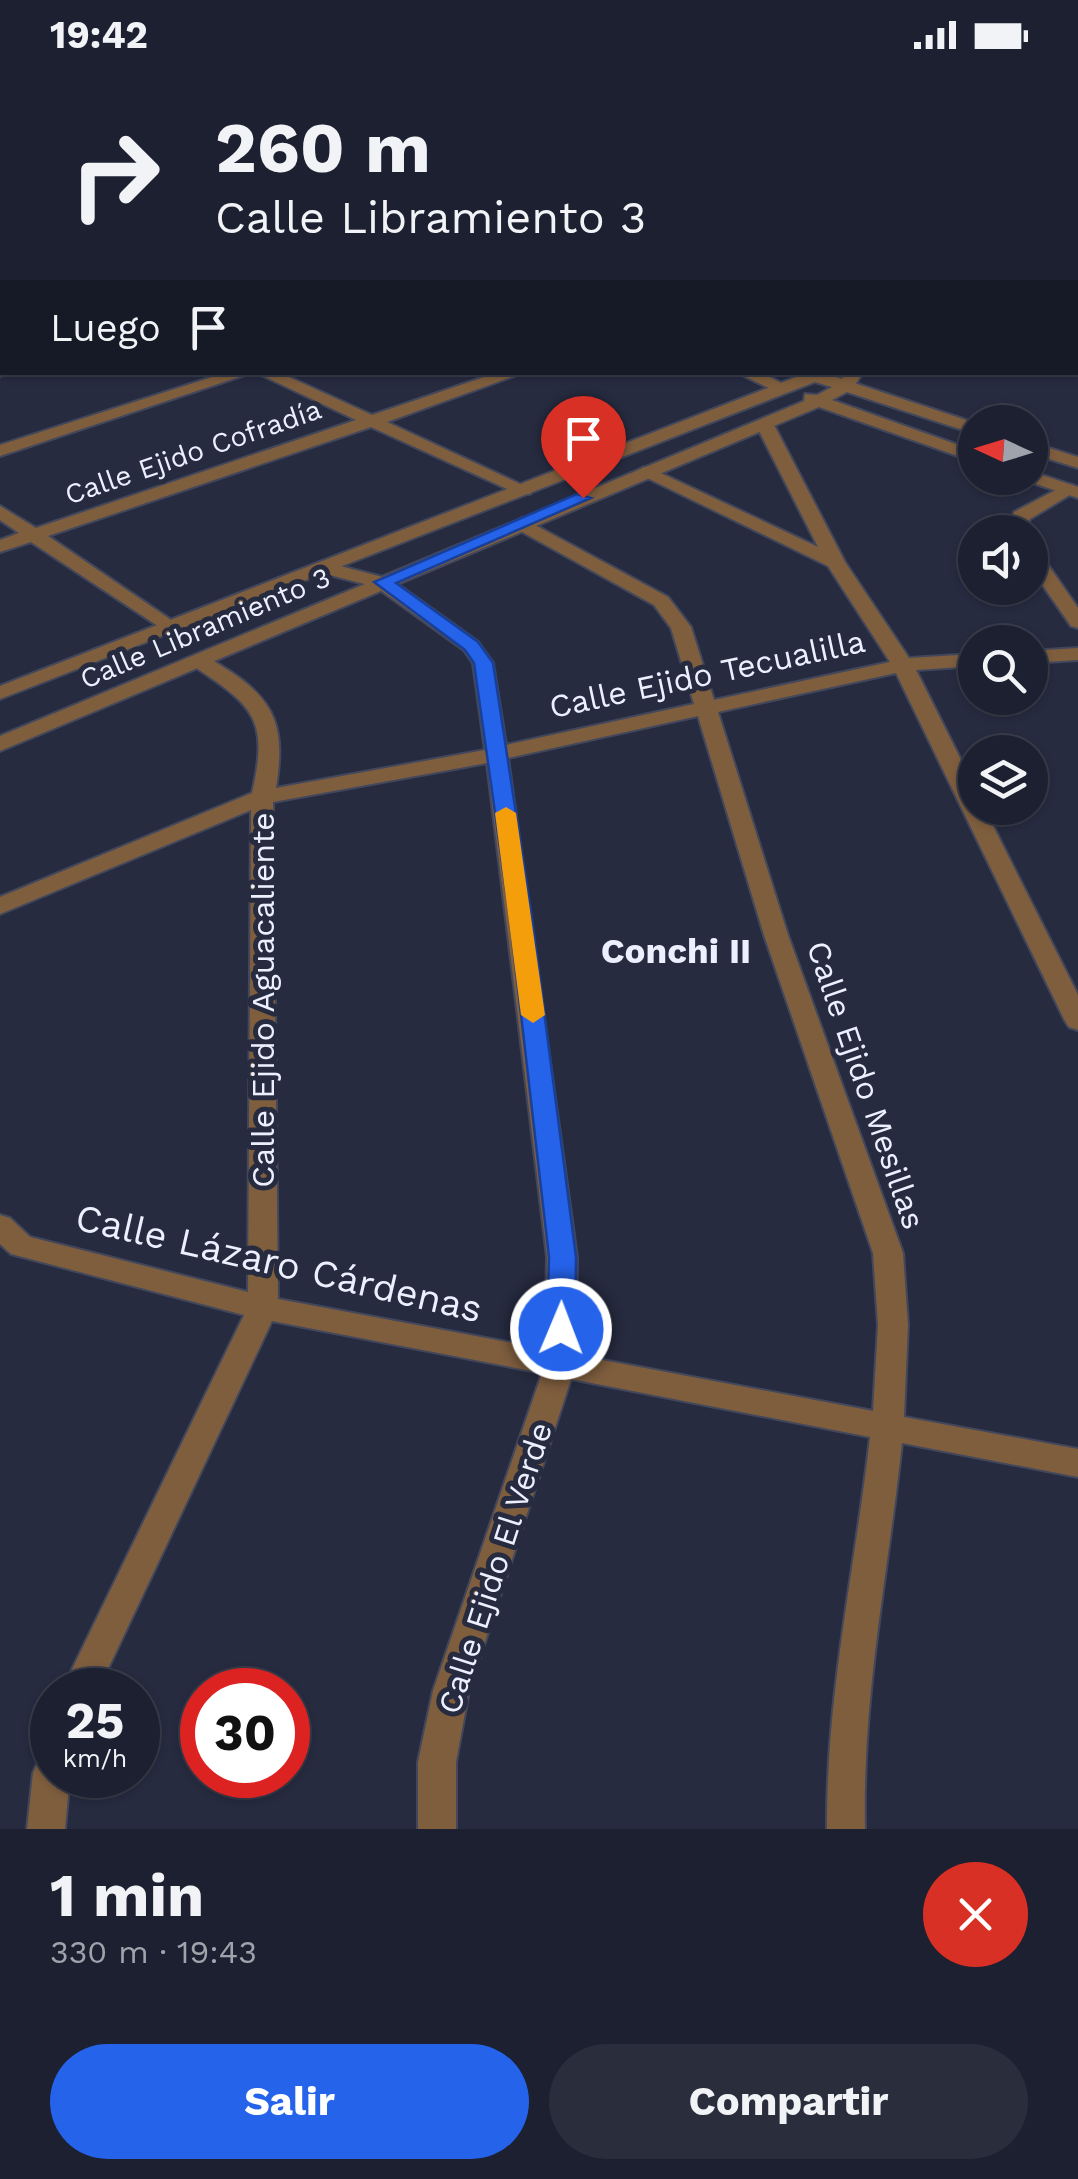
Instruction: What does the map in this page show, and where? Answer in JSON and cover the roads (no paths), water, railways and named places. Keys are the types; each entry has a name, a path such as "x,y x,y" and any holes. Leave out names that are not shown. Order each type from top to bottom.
{"street":[{"path":"0,451 237,375"},
{"path":"270,375 524,490"},
{"name":"Calle Ejido Cofradía","path":"0,546 508,375"},
{"path":"751,375 958,450"},
{"name":"Calle Libramiento 3","path":"0,694 815,375"},
{"path":"824,375 850,379 958,421"},
{"name":"Calle Libramiento 3","path":"0,744 818,401 850,379"},
{"path":"764,423 834,562 903,665 1078,1022"},
{"path":"1048,453 1078,462"},
{"path":"644,472 834,562"},
{"path":"1048,482 1072,491"},
{"path":"1023,515 1072,491"},
{"path":"0,512 170,628"},
{"name":"Calle Ejido Mesillas","path":"522,524 661,600 680,626 776,935 888,1253 893,1291 889,1427 842,1767 846,1829"},
{"path":"325,568 383,582"},
{"path":"1048,579 1078,622"},
{"name":"Calle Ejido El Verde","path":"383,582 472,646 483,663 562,1257 560,1365 451,1690 437,1762 437,1829"},
{"path":"1048,656 1078,654"},
{"name":"Calle Ejido Aguacaliente","path":"91,1668 264,1308 262,797 269,771 268,746 258,704 199,660"},
{"name":"Calle Ejido Tecualilla","path":"0,906 262,797 497,754 706,705 903,665 958,661"},
{"name":"Calle Lázaro Cárdenas","path":"0,1226 21,1246 264,1308 1078,1463"},
{"path":"46,1829 49,1798"}],"district":[{"name":"Conchi II","path":"676,951"}]}
